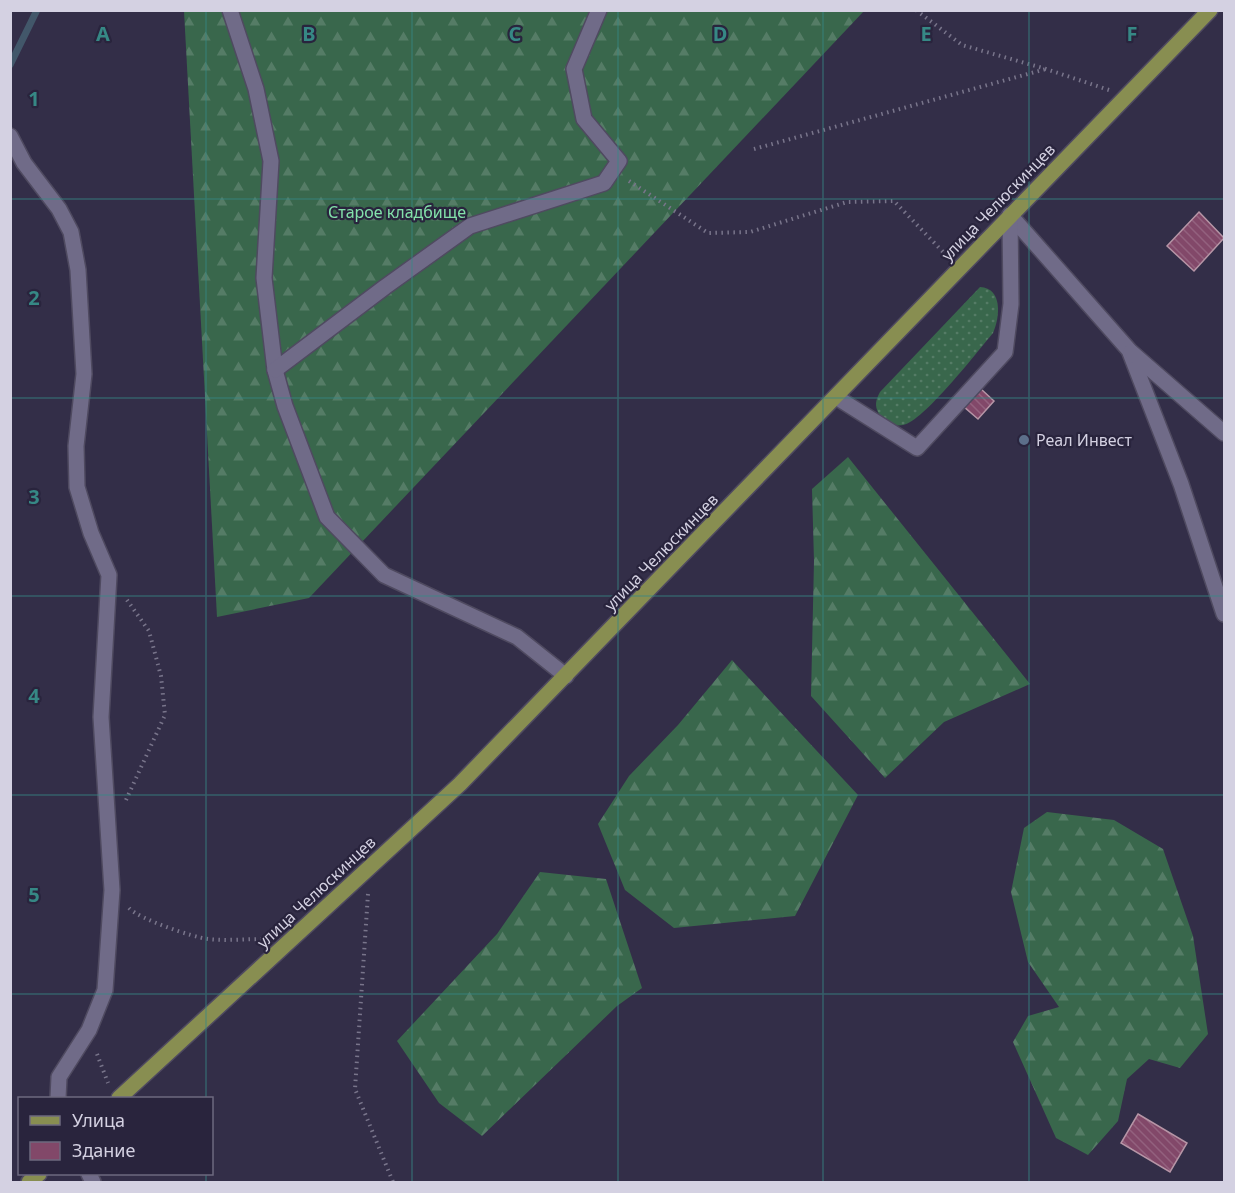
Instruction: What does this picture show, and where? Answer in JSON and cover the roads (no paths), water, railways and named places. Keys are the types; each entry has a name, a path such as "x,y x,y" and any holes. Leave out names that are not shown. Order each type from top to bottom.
{"main road":[{"name":"улица Челюскинцев","path":"114,1094 293,939 460,784 1210,10"}],"street":[{"path":"230,10 256,89 271,161 264,278 275,370 285,406 327,517 384,575 517,638 566,676"},
{"path":"275,370 470,226 604,183 620,161 584,119 574,69 599,10"},
{"path":"10,136 24,163 59,209 71,232 78,270 84,374 76,446 77,487 91,533 109,575 101,717 112,890 105,990 89,1030 59,1077 58,1097"},
{"path":"1010,215 1129,350 1224,433"},
{"path":"836,397 916,448 1005,352 1011,304 1010,215"},
{"path":"1129,350 1181,484 1224,614"}],"waterway":[{"path":"10,65 37,10"}],"place":[{"name":"Реал Инвест","path":"1024,440"}],"park label":[{"name":"Старое кладбище","path":"397,212"}]}
